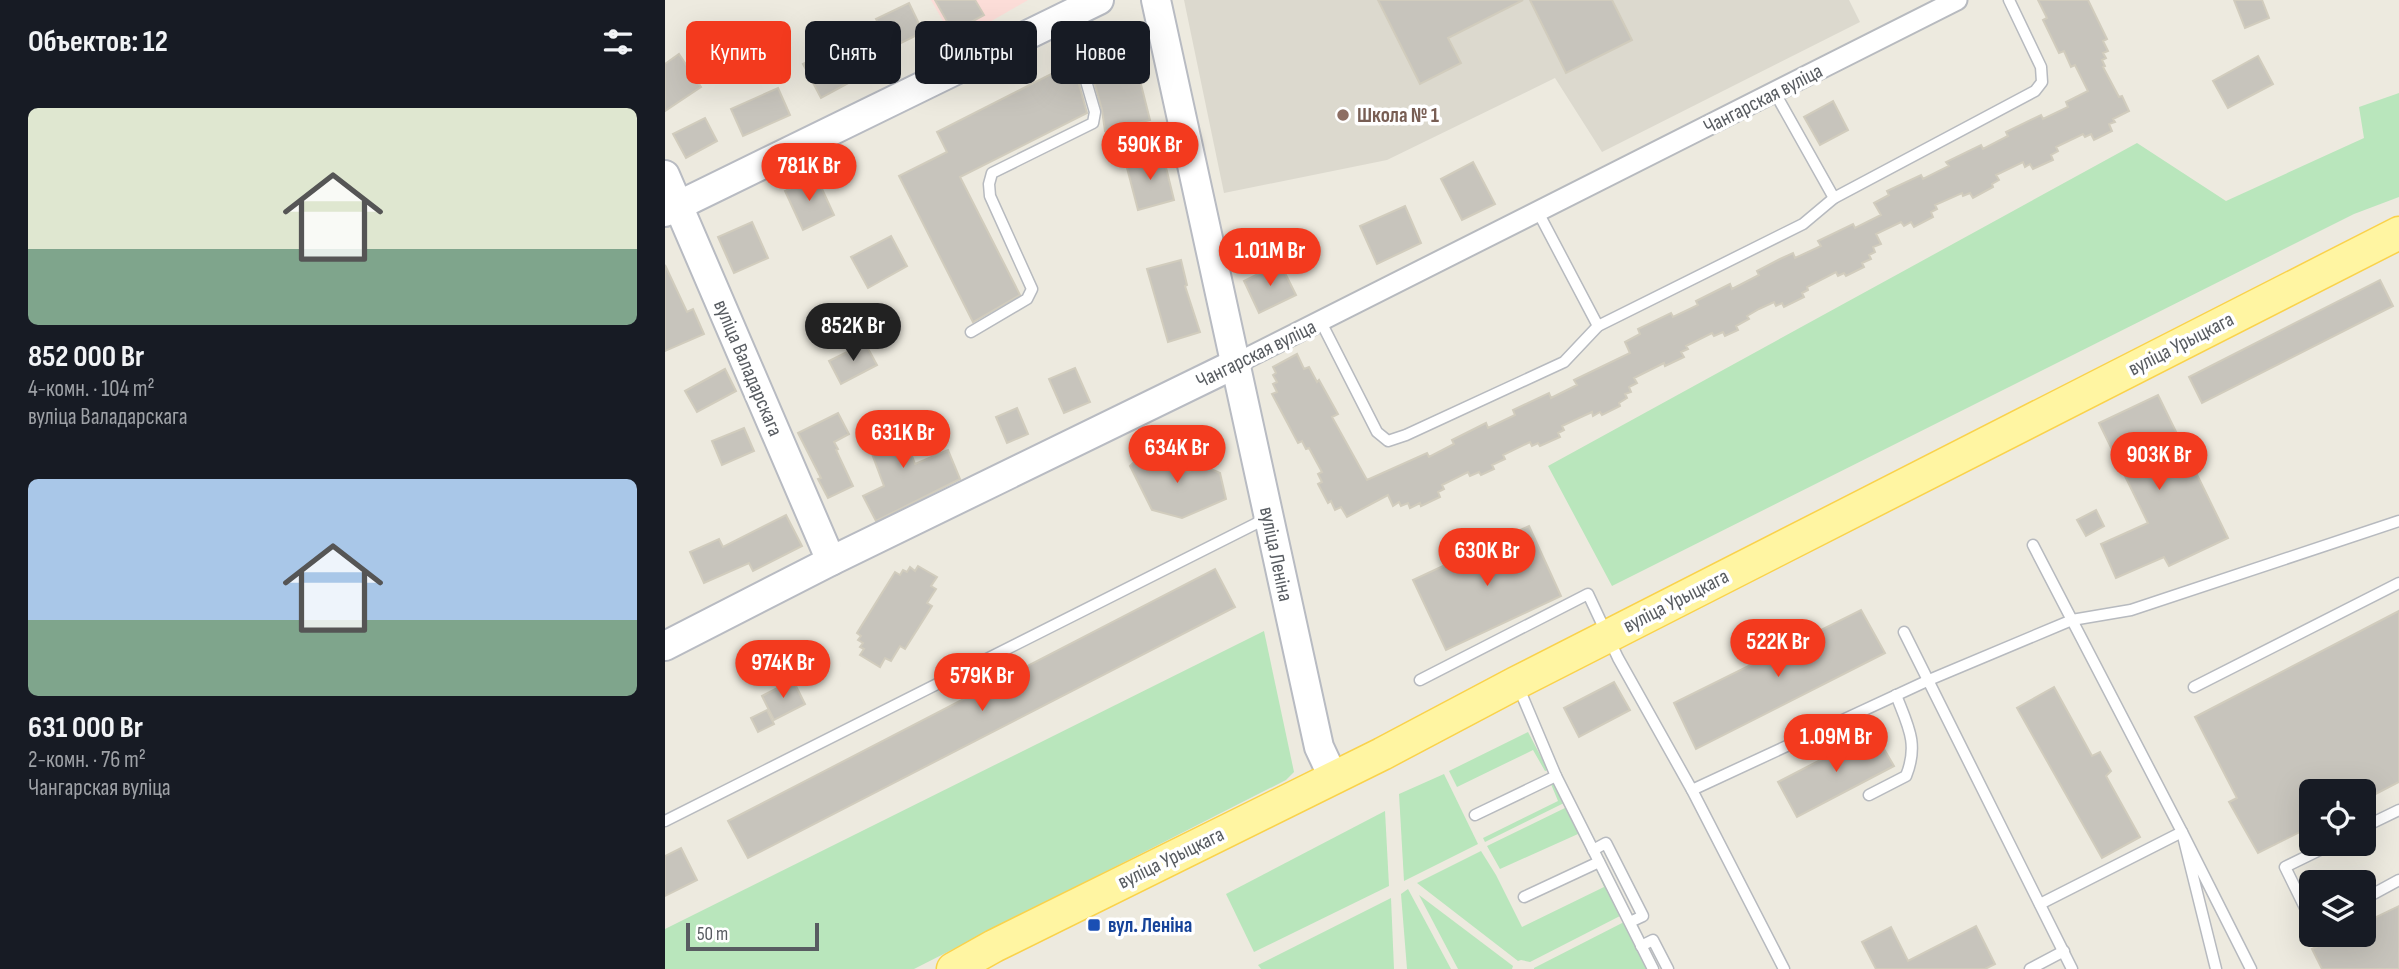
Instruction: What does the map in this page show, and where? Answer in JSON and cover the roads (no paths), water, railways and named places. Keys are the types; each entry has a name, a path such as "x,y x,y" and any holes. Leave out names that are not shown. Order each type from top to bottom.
{"main road":[{"name":"вуліца Леніна","path":"1156,0 1319,747 1333,777"},
{"path":"671,209 1080,6"},
{"name":"вуліца Валадарскага","path":"665,175 671,209 831,561"},
{"name":"вуліца Урыцкага","path":"953,969 993,946 1333,777 2399,233"},
{"name":"Чангарская вуліца","path":"665,646 831,561 1237,363"}],"street":[{"name":"Чангарская вуліца","path":"1237,363 1957,0"}],"lane":[{"path":"1321,322 1377,432 1388,441 1564,362 1598,326 1803,224 1834,198 2035,91 2042,82 2041,66 2009,0"},
{"path":"971,332 1027,299 1032,289 990,196 992,173 1093,122 1095,112 1080,6"},
{"path":"1775,93 1834,198"},
{"path":"1538,212 1598,326"},
{"path":"665,821 1267,518"},
{"path":"1692,790 1929,680 2072,620 2131,610 2399,521"},
{"path":"2033,545 2251,969"},
{"path":"2194,687 2399,583"},
{"path":"1420,680 1588,594 1618,658 1692,790 1783,969"},
{"path":"1904,632 2072,969"},
{"path":"1516,683 1556,776 1653,969"},
{"path":"1869,795 1906,776 1913,759 1911,734 1896,695"},
{"path":"1475,815 1556,776"},
{"path":"2376,821 2399,810"},
{"path":"2041,904 2182,832"},
{"path":"2182,832 2216,969"},
{"path":"1593,850 1606,843 1643,916 1630,922"},
{"path":"2299,896 2285,867 2307,856"},
{"path":"1524,897 1599,862"},
{"path":"2376,892 2399,880"},
{"path":"1641,946 1653,940 1668,969"},
{"path":"2030,969 2064,951"}],"place":[{"name":"Школа № 1","path":"1343,115"},
{"name":"вул. Леніна","path":"1094,925"}]}
